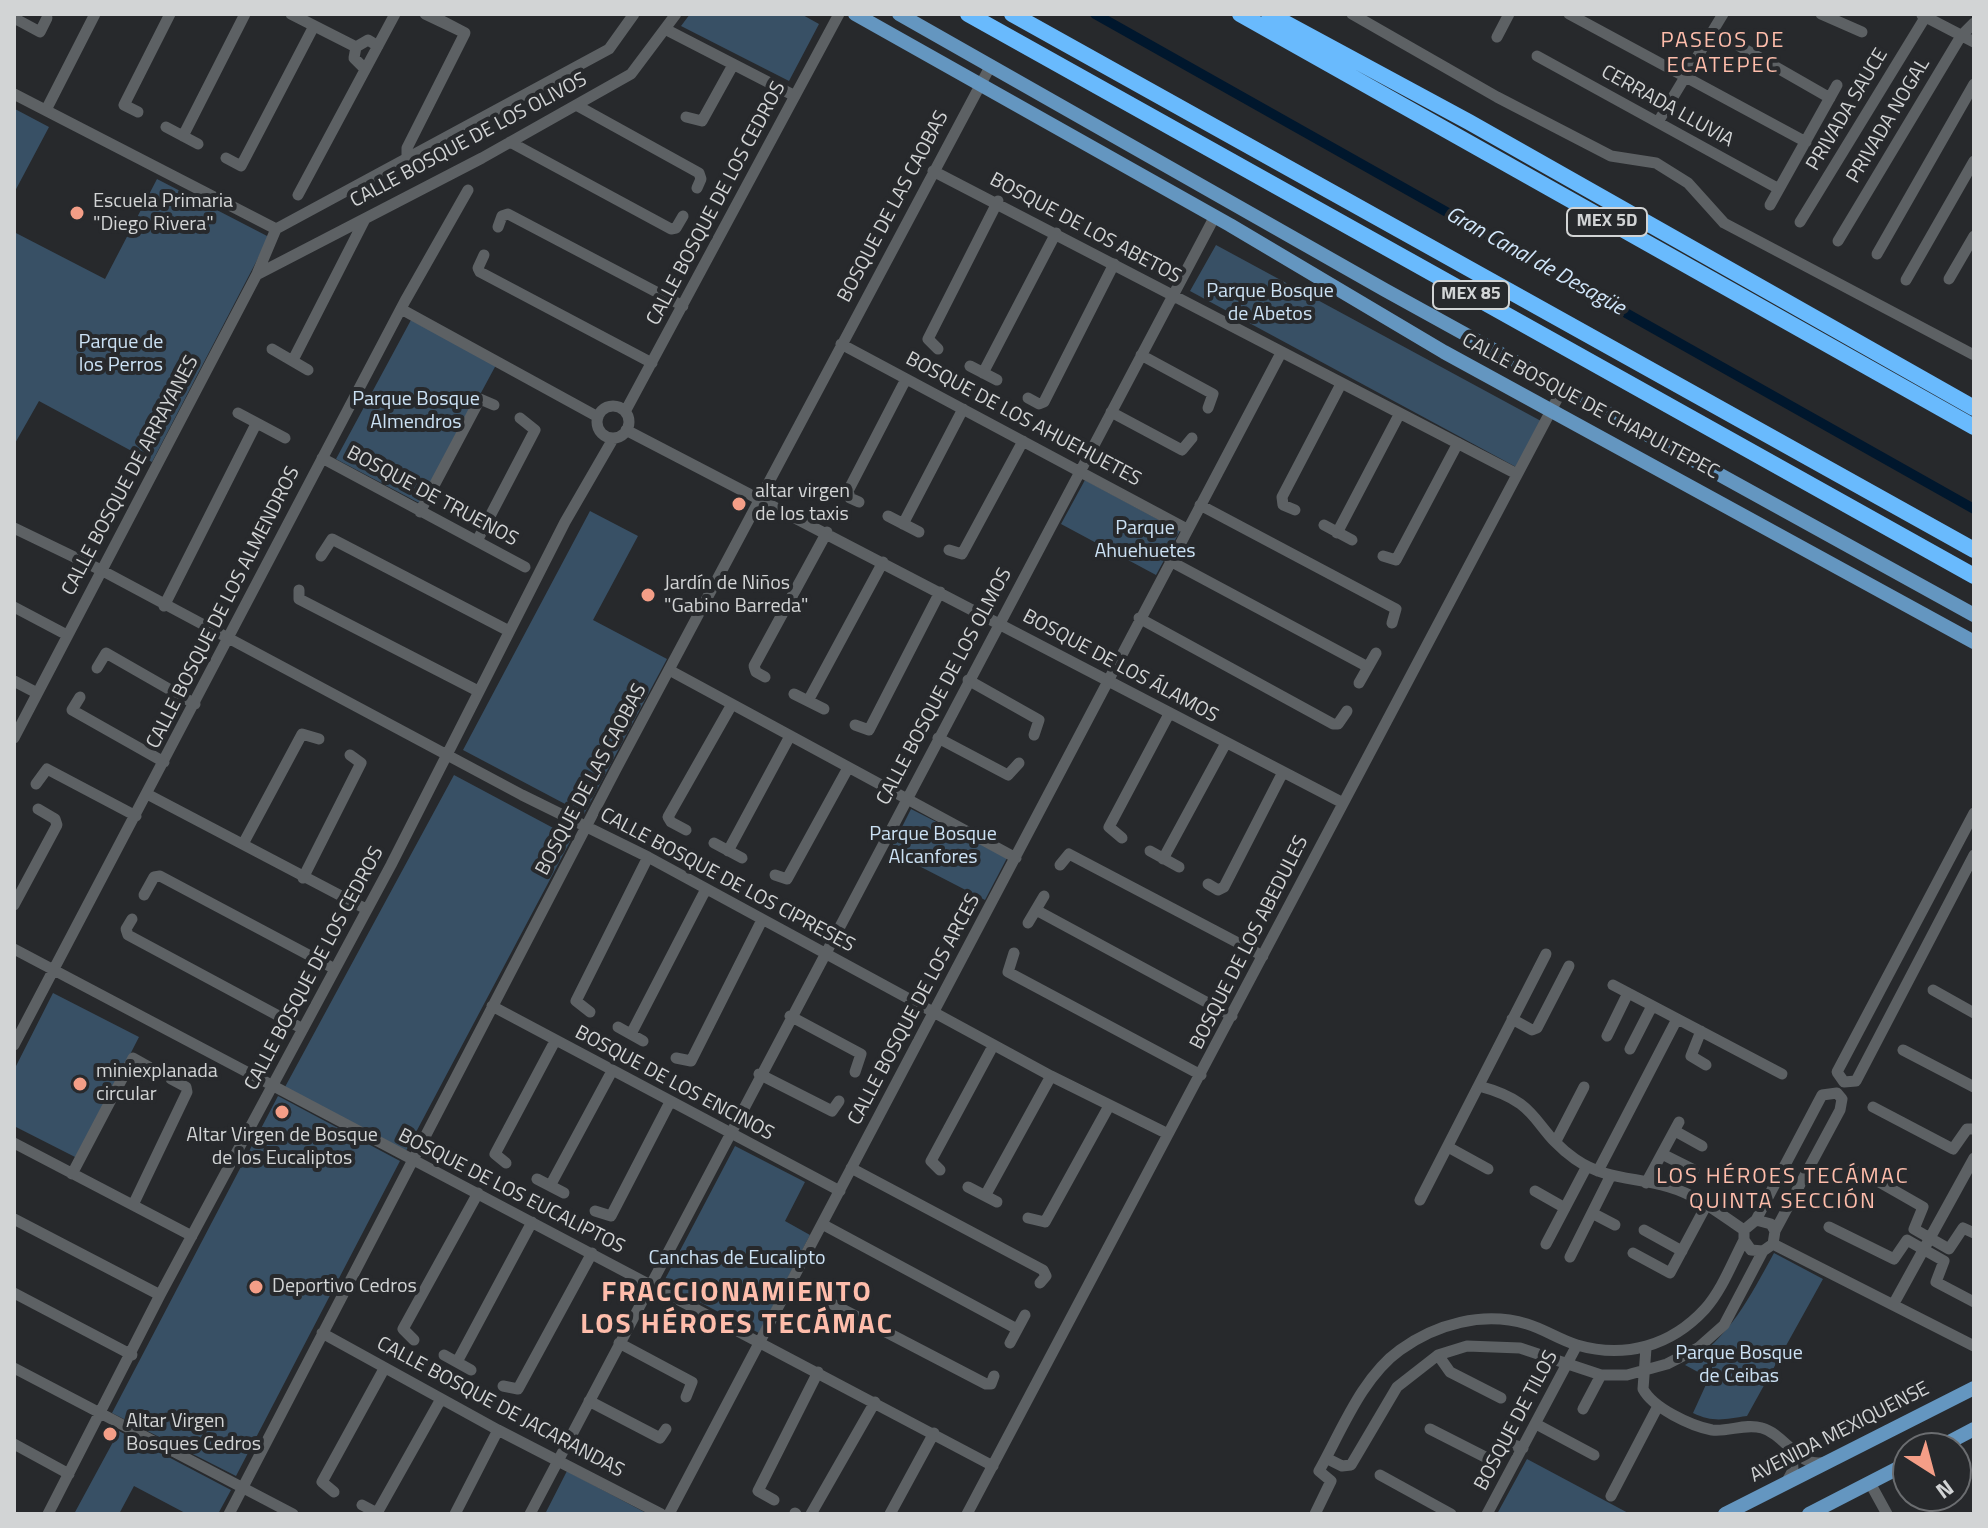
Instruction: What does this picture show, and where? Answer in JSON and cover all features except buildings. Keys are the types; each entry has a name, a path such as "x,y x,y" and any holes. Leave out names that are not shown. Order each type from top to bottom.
{"highway":[{"name":"MEX 85","path":"968,14 1974,576"},
{"name":"MEX 85","path":"1012,14 1974,550"},
{"name":"MEX 5D","path":"1240,14 1974,427"},
{"name":"MEX 5D","path":"1269,14 1469,122 1974,408"}],"main road":[{"name":"CALLE BOSQUE DE CHAPULTEPEC","path":"855,14 1215,216 1444,352 1974,642"},
{"name":"CALLE BOSQUE DE CHAPULTEPEC","path":"899,14 1563,388 1974,615"},
{"name":"AVENIDA MEXIQUENSE","path":"1725,1514 1969,1391"},
{"path":"1809,1514 1892,1471"}],"street":[{"path":"46,110 95,14"},
{"path":"138,112 124,105 170,14"},
{"path":"183,136 245,14"},
{"path":"291,14 356,47"},
{"path":"298,195 395,14"},
{"path":"425,14 465,33"},
{"name":"CALLE BOSQUE DE LOS OLIVOS","path":"276,229 609,49 634,14"},
{"name":"CALLE BOSQUE DE LOS OLIVOS","path":"257,274 510,142 631,74 676,14"},
{"name":"CALLE BOSQUE DE LOS CEDROS","path":"626,410 839,14"},
{"path":"1352,14 1497,97 1611,156 1656,163 1688,183 1724,223 1974,355"},
{"path":"1497,37 1509,14"},
{"path":"1569,14 1806,142"},
{"path":"1658,122 1723,14"},
{"path":"1821,14 1862,32"},
{"path":"1924,15 1955,29 1974,42"},
{"name":"PRIVADA SAUCE","path":"1800,222 1924,15"},
{"path":"14,18 40,32 47,18"},
{"path":"442,21 465,33"},
{"name":"PRIVADA NOGAL","path":"1838,241 1961,36 1974,23"},
{"path":"226,158 241,166 314,26"},
{"path":"665,29 795,96"},
{"path":"1713,31 1830,98"},
{"path":"407,159 407,148 465,33"},
{"path":"364,68 354,58 356,47 368,40 378,46"},
{"name":"CERRADA LLUVIA","path":"1537,56 1779,189"},
{"path":"686,117 702,121 733,65"},
{"name":"BOSQUE DE LAS CAOBAS","path":"229,1514 492,1006 991,65"},
{"path":"1877,254 1974,84"},
{"path":"1770,205 1837,85"},
{"path":"14,94 276,229"},
{"path":"576,105 699,173 701,179 697,188"},
{"path":"166,127 198,144"},
{"path":"510,142 671,229 676,228 683,216"},
{"path":"1906,280 1974,161"},
{"name":"BOSQUE DE LOS ABETOS","path":"933,171 998,201 1281,353 1517,474"},
{"name":"CALLE BOSQUE DE LOS ALMENDROS","path":"14,1045 18,1028 54,970 230,640 401,309 468,190"},
{"path":"938,349 928,339 998,201"},
{"path":"498,227 502,216 508,214 683,306"},
{"name":"CALLE BOSQUE DE LOS OLMOS","path":"530,1514 731,1133 759,1074 1215,216"},
{"path":"293,360 365,219"},
{"name":"CALLE BOSQUE DE ARRAYANES","path":"14,738 257,274 276,229"},
{"path":"983,373 1056,233"},
{"path":"1949,279 1974,236"},
{"path":"484,255 478,268 480,272 652,363"},
{"path":"1028,398 1039,404 1044,402 1114,264"},
{"path":"401,309 598,417"},
{"name":"BOSQUE DE LOS AHUEHUETES","path":"841,344 1187,529"},
{"path":"272,349 308,370"},
{"name":"CALLE BOSQUE DE LOS ARCES","path":"669,1514 1281,353"},
{"path":"1141,355 1213,394 1208,408"},
{"path":"970,366 997,380"},
{"path":"859,502 850,498 848,491 906,379"},
{"path":"1295,510 1283,505 1282,497 1341,384"},
{"name":"BOSQUE DE LOS ABEDULES","path":"967,1514 1563,388"},
{"path":"420,512 480,399 494,405"},
{"path":"611,405 626,410 629,419 626,430 613,439 599,432 598,417 611,405"},
{"path":"903,524 963,409"},
{"path":"1111,412 1182,450 1192,438"},
{"path":"238,413 285,438"},
{"path":"1337,533 1400,413"},
{"path":"477,541 533,436 532,425 520,418"},
{"path":"164,606 256,424"},
{"name":"BOSQUE DE LOS ÁLAMOS","path":"626,430 763,498 881,567 940,592 1343,803"},
{"name":"CALLE BOSQUE DE LOS CEDROS","path":"48,1514 160,1295 274,1088 445,753 613,439"},
{"path":"949,550 962,554 1023,441"},
{"path":"1383,556 1396,560 1458,443"},
{"name":"BOSQUE DE TRUENOS","path":"322,458 525,567"},
{"path":"1200,505 1396,609 1392,623"},
{"path":"888,516 919,532"},
{"path":"1324,525 1352,540"},
{"name":"CALLE BOSQUE DE LOS CIPRESES","path":"14,528 101,570 587,828 648,857 933,1009 993,1046 1168,1134"},
{"path":"765,677 756,672 754,666 825,535"},
{"path":"321,556 332,539 509,631"},
{"path":"1170,561 1368,667"},
{"path":"808,701 881,567"},
{"path":"299,590 296,595 299,599 478,691"},
{"path":"855,725 869,730 940,592"},
{"path":"14,607 67,635"},
{"path":"1139,618 1333,724 1338,724 1347,711"},
{"path":"97,668 106,653 195,704"},
{"path":"1359,683 1376,653"},
{"path":"671,671 1016,858"},
{"path":"968,680 1039,720 1034,735"},
{"path":"14,681 37,693"},
{"path":"794,694 824,709"},
{"path":"80,697 72,710 164,762"},
{"path":"686,830 668,817 731,706"},
{"path":"1122,838 1109,827 1169,714"},
{"path":"243,844 302,734 319,739"},
{"path":"728,851 790,736"},
{"path":"938,738 1008,775 1019,763"},
{"path":"1163,859 1226,743"},
{"path":"303,878 361,763 350,755"},
{"path":"775,875 787,879 848,768"},
{"path":"36,784 47,769 136,816"},
{"path":"1208,884 1218,890 1224,887 1283,772"},
{"path":"147,794 366,909"},
{"path":"14,905 57,825 55,819 38,809"},
{"path":"1974,813 1837,1072 1844,1082 1856,1081 1974,855"},
{"path":"714,843 742,858"},
{"path":"1150,851 1179,867"},
{"path":"1060,865 1069,854 1263,956"},
{"path":"590,1012 576,1001 648,857"},
{"path":"144,895 154,877 160,876 335,969"},
{"path":"631,1034 706,889"},
{"path":"1028,923 1044,896"},
{"path":"1927,902 1945,910"},
{"path":"1036,910 1232,1016"},
{"path":"132,919 126,929 128,935 303,1029"},
{"path":"676,1058 691,1061 762,920"},
{"name":"BOSQUE DE LOS EUCALIPTOS","path":"14,949 993,1466"},
{"path":"1014,953 1008,972 1201,1075"},
{"path":"1420,1200 1546,954"},
{"path":"1512,1019 1532,1030 1537,1028 1569,966"},
{"path":"1613,985 1782,1074"},
{"path":"1933,990 1974,1013"},
{"path":"1607,1036 1628,993"},
{"path":"1876,997 1895,1006"},
{"name":"BOSQUE DE LOS ENCINOS","path":"492,1006 840,1191"},
{"path":"1630,1049 1652,1006"},
{"path":"790,1016 861,1054 855,1072"},
{"path":"1546,1244 1677,1019"},
{"path":"618,1027 643,1041"},
{"path":"1701,1031 1691,1056 1706,1065"},
{"path":"506,1163 495,1154 555,1041"},
{"path":"940,1170 931,1161 993,1046"},
{"path":"1903,1050 1974,1087"},
{"path":"72,1174 133,1058 149,1067"},
{"path":"550,1186 612,1071"},
{"path":"759,1074 832,1111 839,1101"},
{"path":"968,1187 991,1199 1051,1076"},
{"path":"133,1205 187,1092 186,1087 171,1079"},
{"path":"1479,1086 1507,1094 1528,1106 1556,1141 1592,1169 1610,1177 1667,1186 1707,1204 1744,1235 1751,1250 1771,1242"},
{"path":"1556,1141 1584,1087"},
{"path":"1315,1514 1331,1484 1329,1477 1319,1471 1326,1458 1379,1370 1399,1350 1445,1325 1494,1319 1526,1324 1577,1345 1611,1351 1646,1348 1667,1339 1706,1308 1822,1095 1837,1093 1842,1099 1840,1110 1771,1242 1733,1310 1711,1338 1683,1357 1644,1372 1601,1375 1520,1348 1467,1346 1438,1355 1397,1387 1351,1465 1342,1466 1326,1458"},
{"path":"595,1211 611,1216 670,1102"},
{"path":"1028,1218 1045,1222 1109,1106"},
{"path":"1873,1107 1953,1149 1967,1129 1974,1129"},
{"path":"1646,1183 1677,1126 1702,1146"},
{"path":"14,1143 192,1236"},
{"path":"1448,1147 1488,1169"},
{"path":"1662,1154 1694,1170"},
{"path":"1893,1305 1974,1158"},
{"path":"851,1168 1043,1270 1046,1276 1040,1283"},
{"path":"1860,1171 1923,1207 1914,1229 1944,1261 1936,1282 1974,1302"},
{"path":"1570,1257 1610,1177"},
{"path":"537,1179 564,1193"},
{"path":"1535,1191 1565,1208"},
{"path":"414,1340 403,1329 478,1193"},
{"path":"1633,1253 1667,1273 1707,1204"},
{"path":"1592,1213 1615,1225"},
{"path":"14,1219 160,1295"},
{"path":"1756,1220 1764,1220 1771,1242 1973,1347"},
{"path":"457,1362 532,1222"},
{"path":"822,1224 1017,1329"},
{"path":"1829,1227 1894,1259 1907,1240 1949,1249 1963,1228 1974,1233"},
{"path":"1644,1230 1682,1251"},
{"path":"503,1386 518,1389 592,1253"},
{"path":"792,1283 986,1384 991,1384 994,1376"},
{"path":"14,1293 132,1355"},
{"path":"1010,1343 1025,1315"},
{"name":"CALLE BOSQUE DE JACARANDAS","path":"322,1333 498,1430 661,1514"},
{"path":"619,1343 692,1382 686,1397"},
{"name":"BOSQUE DE TILOS","path":"1487,1514 1569,1366 1577,1345"},
{"path":"1646,1348 1643,1389 1658,1406 1710,1430 1750,1426 1766,1429 1817,1465 1829,1461"},
{"path":"444,1355 471,1370"},
{"path":"1438,1355 1450,1372 1501,1398"},
{"path":"14,1368 293,1514"},
{"path":"334,1492 322,1482 384,1369"},
{"path":"774,1500 758,1491 818,1372"},
{"path":"1583,1409 1601,1375"},
{"path":"1969,1391 1974,1381"},
{"path":"362,1505 378,1514 441,1399"},
{"path":"589,1401 660,1438 666,1429"},
{"path":"811,1514 875,1402"},
{"path":"1611,1496 1658,1406"},
{"path":"1536,1424 1594,1455"},
{"path":"1430,1429 1491,1460 1505,1442 1523,1448"},
{"path":"455,1514 498,1430"},
{"path":"890,1514 934,1433"},
{"path":"14,1444 69,1474"},
{"path":"1786,1483 1793,1470 1792,1449"},
{"path":"1380,1475 1451,1514"},
{"path":"1870,1483 1887,1514"}],"green space":[{"path":"690,14 801,14 819,24 789,81 681,26"},
{"path":"14,111 49,127 14,193"},
{"name":"Parque de los Perros","path":"157,179 269,237 152,462 39,401 14,445 14,232 105,279"},
{"name":"Parque Bosque de Abetos","path":"1216,245 1541,421 1516,467 1190,291"},
{"name":"Parque Bosque Almendros","path":"411,320 496,365 421,504 336,459"},
{"name":"Parque Ahuehuetes","path":"1085,480 1180,531 1156,575 1061,524"},
{"path":"590,511 638,536 593,620 667,659 584,814 463,750"},
{"path":"454,775 572,838 406,1151 285,1087"},
{"name":"Parque Bosque Alcanfores","path":"911,809 1007,858 985,900 890,851"},
{"path":"53,993 139,1037 77,1158 14,1126 14,1070"},
{"name":"Deportivo Cedros","path":"278,1096 400,1161 236,1476 112,1413"},
{"name":"Canchas de Eucalipto","path":"735,1146 805,1182 785,1221 810,1235 759,1333 663,1283"},
{"name":"Parque Bosque de Ceibas","path":"1774,1253 1823,1279 1747,1416 1714,1419 1693,1413 1709,1378 1685,1365 1726,1330 1747,1301"},
{"path":"119,1431 231,1490 218,1514 187,1514 134,1486 119,1514 74,1514"},
{"path":"1527,1459 1630,1514 1497,1514"},
{"path":"567,1471 648,1514 545,1514"}],"waterway":[{"name":"Gran Canal de Desagüe","path":"1095,14 1974,509"}],"place":[{"name":"Escuela Primaria \"Diego Rivera\"","path":"77,213"},
{"name":"altar virgen de los taxis","path":"739,504"},
{"name":"Jardín de Niños \"Gabino Barreda\"","path":"648,595"},
{"name":"miniexplanada circular","path":"80,1084"},
{"name":"Altar Virgen de Bosque de los Eucaliptos","path":"282,1112"},
{"name":"Deportivo Cedros","path":"256,1287"},
{"name":"Altar Virgen Bosques Cedros","path":"110,1434"}],"district":[{"name":"PASEOS DE ECATEPEC","path":"1723,54"},
{"name":"LOS HÉROES TECÁMAC QUINTA SECCIÓN","path":"1783,1190"},
{"name":"FRACCIONAMIENTO LOS HÉROES TECÁMAC","path":"737,1310"}]}
